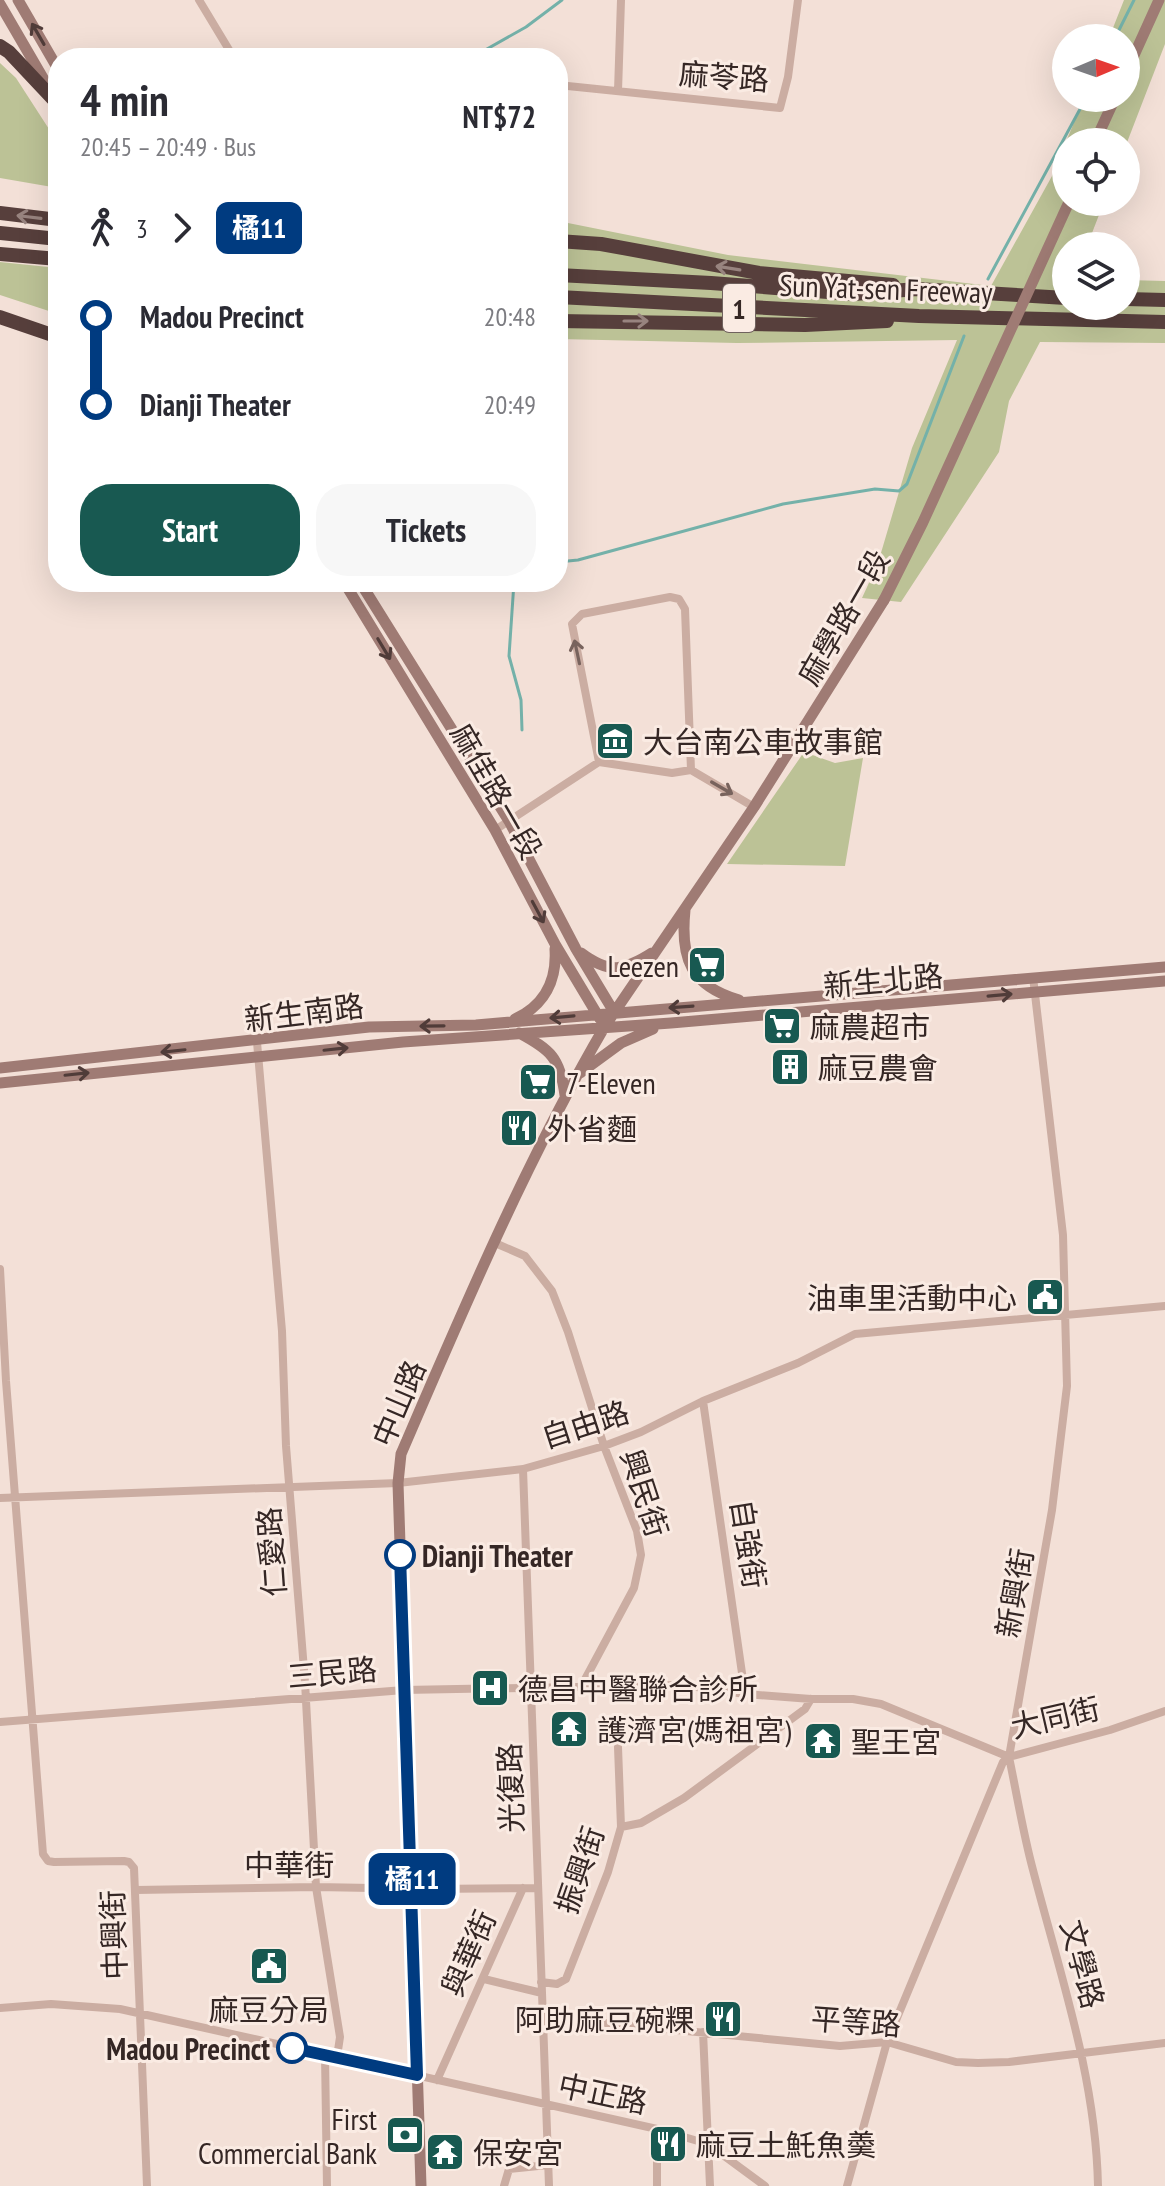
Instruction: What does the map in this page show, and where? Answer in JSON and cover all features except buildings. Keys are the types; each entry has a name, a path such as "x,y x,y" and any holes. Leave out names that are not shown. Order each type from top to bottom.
{"highway":[{"path":"0,46 48,93"},
{"path":"0,213 48,219"},
{"path":"0,233 48,238"},
{"path":"568,244 601,244 759,273 875,282 917,289"},
{"path":"0,254 48,258"},
{"name":"Sun Yat-sen Freeway","path":"568,276 854,294 917,289 1052,297"},
{"name":"Sun Yat-sen Freeway","path":"568,298 919,316 1165,322"},
{"path":"1140,299 1165,300"},
{"path":"568,321 875,324 919,316"},
{"path":"0,317 48,328"},
{"path":"19,322 48,333"}],"main road":[{"path":"18,0 48,52"},
{"path":"1140,42 1159,0"},
{"path":"0,4 48,87"},
{"name":"麻學路一段","path":"605,1026 754,807 884,600 923,522 1063,216"},
{"name":"麻佳路一段","path":"350,592 495,830 555,944 605,1026"},
{"name":"麻佳路一段","path":"366,592 509,821 576,949 614,1012"},
{"path":"685,909 683,932 686,955 694,973 705,985 723,995 747,1002"},
{"path":"510,1021 527,1014 542,999 556,969 555,944"},
{"path":"576,949 592,961 616,969 636,963 656,950"},
{"name":"新生北路","path":"614,1012 1165,967"},
{"name":"新生北路","path":"605,1026 1165,981"},
{"name":"新生南路","path":"0,1068 257,1042 369,1027 476,1025 614,1012"},
{"path":"576,1076 630,1038 671,1023"},
{"name":"新生南路","path":"0,1083 258,1056 605,1026"},
{"name":"中山路","path":"421,2186 398,1483 401,1454 495,1243 565,1097 605,1026"},
{"path":"518,1033 554,1056 561,1068 565,1097"}],"street":[{"path":"199,0 228,48"},
{"path":"618,91 621,0"},
{"name":"麻苓路","path":"568,86 780,108 788,77 798,0"},
{"path":"599,762 572,624 582,614 670,597 679,599 685,609 691,770"},
{"path":"495,830 599,762 672,773 691,770 754,807"},
{"name":"新興街","path":"847,2186 887,2042 1003,1762 1009,1757 1067,1407 1063,1235 1033,977"},
{"name":"仁愛路","path":"257,1042 282,1331 316,1887 340,2037 337,2057"},
{"name":"興民街","path":"495,1243 525,1256 552,1291 604,1446 637,1531 640,1568 629,1597 582,1685"},
{"name":"中興街","path":"0,1269 44,1858 54,1862 129,1862 134,1868 147,2186"},
{"name":"自由路","path":"0,1498 291,1489 398,1483 523,1469 641,1432 703,1401 798,1363 855,1334 1165,1306"},
{"name":"自強街","path":"703,1401 745,1694"},
{"name":"光復路","path":"523,1469 549,2186"},
{"name":"三民路","path":"0,1722 404,1690 683,1685 811,1699"},
{"path":"621,1827 641,1823 684,1798 805,1709 811,1699"},
{"name":"大同街","path":"811,1699 853,1699 881,1704 1009,1757 1110,1730 1165,1711"},
{"name":"振興街","path":"541,1982 557,1984 566,1979 608,1872 621,1827 618,1747"},
{"name":"文學路","path":"1009,1757 1032,1867 1081,2053 1097,2146 1098,2186"},
{"name":"與華街","path":"437,2080 523,1888"},
{"name":"中華街","path":"136,1890 538,1888"},
{"path":"484,1979 542,1993"},
{"name":"中正路","path":"0,2008 51,2004 120,2009 657,2129 708,2144 765,2186"},
{"name":"平等路","path":"542,2017 840,2046 887,2042 956,2062 978,2063 1165,2043"},
{"path":"703,2032 710,2186"},
{"path":"325,2055 327,2186"},
{"path":"657,2129 657,2186"},
{"path":"504,2186 509,2169 548,2165"}],"green space":[{"path":"1124,0 1165,0 1165,44 1140,109 1140,24 1115,24"},
{"path":"0,63 16,78 48,128 48,186 0,178"},
{"path":"1078,112 1139,112 1133,128 1072,128"},
{"path":"1052,176 1052,216 1099,216 1092,232 1052,232 1052,320 1140,320 1140,280 1165,281 1165,343 1040,342 1009,401 999,452 901,602 862,598 878,563 912,448 957,340 737,343 568,339 568,223 728,255 991,286"},
{"path":"0,262 48,267 48,311 0,295"},
{"path":"804,752 835,763 863,758 845,866 727,864"}],"waterway":[{"path":"489,48 526,27 562,0"},
{"path":"1122,24 1134,0"},
{"path":"988,279 1078,112"},
{"path":"568,561 783,504 875,489 899,491 907,484 964,336"},
{"path":"513,592 509,656 521,700 522,730"}],"bus line":[{"name":"橘11","path":"292,2048 417,2075 400,1555"}],"place":[{"name":"大台南公車故事館","path":"615,741"},
{"name":"Leezen","path":"707,965"},
{"name":"麻農超市","path":"782,1026"},
{"name":"麻豆農會","path":"790,1067"},
{"name":"7-Eleven","path":"538,1082"},
{"name":"外省麵","path":"519,1128"},
{"name":"油車里活動中心","path":"1045,1297"},
{"name":"Dianji Theater","path":"400,1555"},
{"name":"德昌中醫聯合診所","path":"490,1688"},
{"name":"護濟宮(媽祖宮)","path":"569,1729"},
{"name":"聖王宮","path":"823,1741"},
{"name":"麻豆分局","path":"269,1966"},
{"name":"阿助麻豆碗粿","path":"723,2019"},
{"name":"Madou Precinct","path":"292,2048"},
{"name":"First Commercial Bank","path":"405,2135"},
{"name":"麻豆土魠魚羮","path":"668,2144"},
{"name":"保安宮","path":"445,2152"}]}
